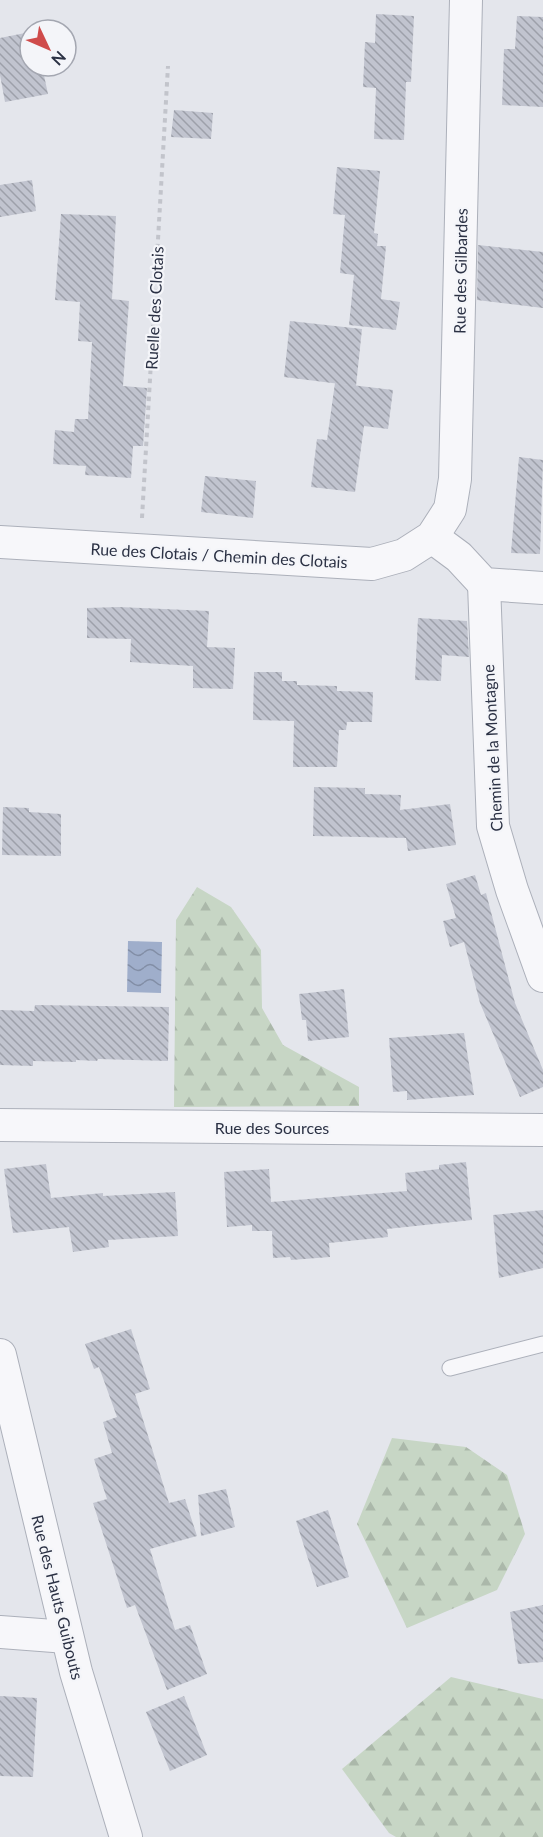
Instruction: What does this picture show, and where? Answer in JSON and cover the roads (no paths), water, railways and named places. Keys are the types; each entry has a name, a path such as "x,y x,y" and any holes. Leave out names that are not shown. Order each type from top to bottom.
{"street":[{"name":"Rue des Gilbardes","path":"432,537 450,509 455,479 466,0"},
{"name":"Rue des Clotais / Chemin des Clotais","path":"0,542 372,564 404,555 432,537"},
{"path":"432,537 459,557 484,584 543,588"},
{"name":"Chemin de la Montagne","path":"484,584 493,826 512,890 543,976"},
{"name":"Rue des Sources","path":"0,1125 543,1130"},
{"name":"Rue des Hauts Guibouts","path":"0,1354 67,1637 126,1837"},
{"path":"0,1632 67,1637"}],"lane":[{"path":"450,1368 543,1344"}],"water":[{"path":"128,941 162,942 161,993 127,992"}]}
